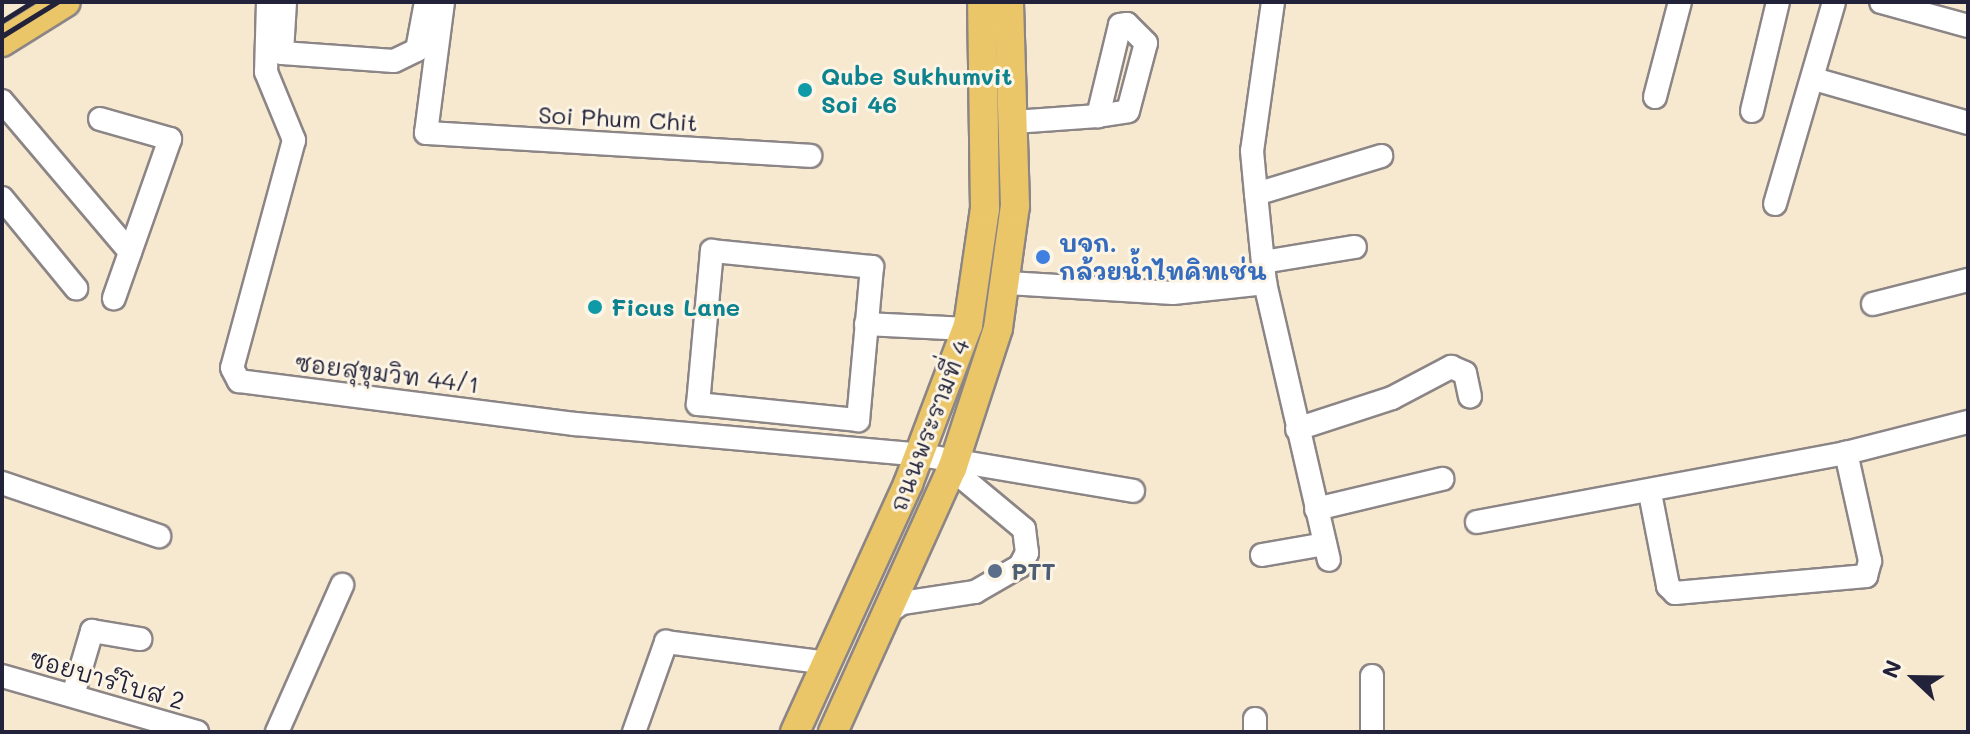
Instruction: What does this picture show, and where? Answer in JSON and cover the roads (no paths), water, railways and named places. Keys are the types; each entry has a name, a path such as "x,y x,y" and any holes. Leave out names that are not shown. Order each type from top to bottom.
{"main road":[{"path":"2,42 66,2"},
{"name":"ถนนพระรามที่ 4","path":"795,732 921,455 967,329 985,209 982,2"},
{"name":"ถนนพระรามที่ 4","path":"833,732 954,465 1008,283 1014,122 1009,2"}],"street":[{"name":"ซอยสุขุมวิท 44/1","path":"268,2 266,72 294,140 232,368 239,381 575,424 921,455"},
{"path":"285,2 282,53 394,61 417,50 426,2"},
{"name":"Soi Phum Chit","path":"443,2 423,130 810,156"},
{"path":"1262,555 1327,552 1264,273 1256,194 1252,151 1273,2"},
{"path":"1655,97 1680,2"},
{"path":"1752,111 1778,2"},
{"path":"1775,204 1834,2"},
{"path":"1881,2 1968,26"},
{"path":"1814,79 1968,123"},
{"path":"2,101 130,252"},
{"path":"1014,122 1098,116"},
{"path":"100,119 170,139 114,298"},
{"path":"1256,194 1381,156"},
{"path":"2,198 76,288"},
{"path":"1008,283 1173,293 1264,273 1355,247"},
{"path":"712,251 872,267 866,324 858,420 698,404 712,251"},
{"path":"1873,304 1968,280"},
{"path":"866,324 967,329"},
{"path":"1297,429 1392,398 1451,367 1465,373 1470,396"},
{"path":"1477,522 1650,493 1846,453 1968,422"},
{"path":"1650,493 1675,593 1866,576 1870,561 1846,453"},
{"path":"921,455 954,465 1133,491"},
{"path":"889,612 902,603 975,592 1020,566 1027,553 1024,529 954,465"},
{"path":"1316,509 1442,479"},
{"path":"2,483 159,536"},
{"path":"277,732 342,585"},
{"path":"73,695 92,631 140,639"},
{"path":"634,732 666,642 827,663"},
{"name":"ซอยบาร์โบส 2","path":"2,676 197,732"},
{"path":"1372,676 1372,732"}],"railway":[{"path":"2,21 32,2"},
{"path":"2,36 57,2"}],"place":[{"name":"Qube Sukhumvit Soi 46","path":"805,90"},
{"name":"บจก. กล้วยน้ำไทคิทเช่น","path":"1043,257"},
{"name":"Ficus Lane","path":"595,307"},
{"name":"PTT","path":"995,571"}]}
